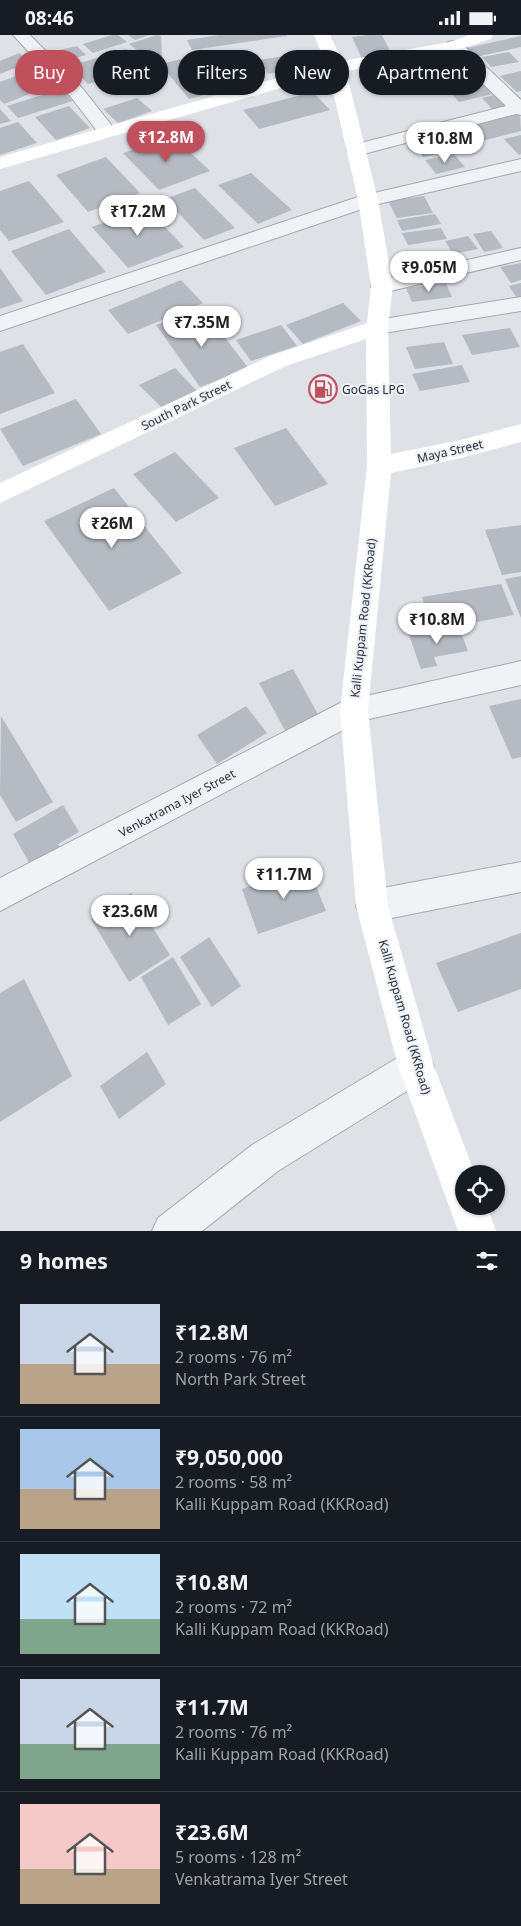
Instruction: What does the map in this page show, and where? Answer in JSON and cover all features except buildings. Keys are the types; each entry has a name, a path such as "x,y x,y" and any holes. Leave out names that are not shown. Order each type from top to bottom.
{"street":[{"path":"21,35 77,93 106,131"},
{"name":"Kalli Kuppam Road (KKRoad)","path":"322,35 329,50"},
{"path":"349,65 454,47 485,35"},
{"path":"454,47 520,109"},
{"path":"0,163 275,84"},
{"name":"Kalli Kuppam Road (KKRoad)","path":"343,95 368,201 382,286 377,327 379,466 354,710 372,906 416,1065 455,1171"},
{"path":"356,151 520,109"},
{"path":"0,324 368,201 521,165"},
{"path":"382,286 521,254"},
{"path":"377,327 521,304"},
{"name":"South Park Street","path":"0,494 278,361 377,327"},
{"name":"Maya Street","path":"379,466 460,449 521,433"},
{"name":"Venkatrama Iyer Street","path":"0,895 354,710 521,673"},
{"path":"372,906 521,877"},
{"path":"171,1231 265,1158 416,1065"},
{"path":"471,1215 477,1231"}],"place":[{"name":"GoGas LPG","path":"323,389"}]}
